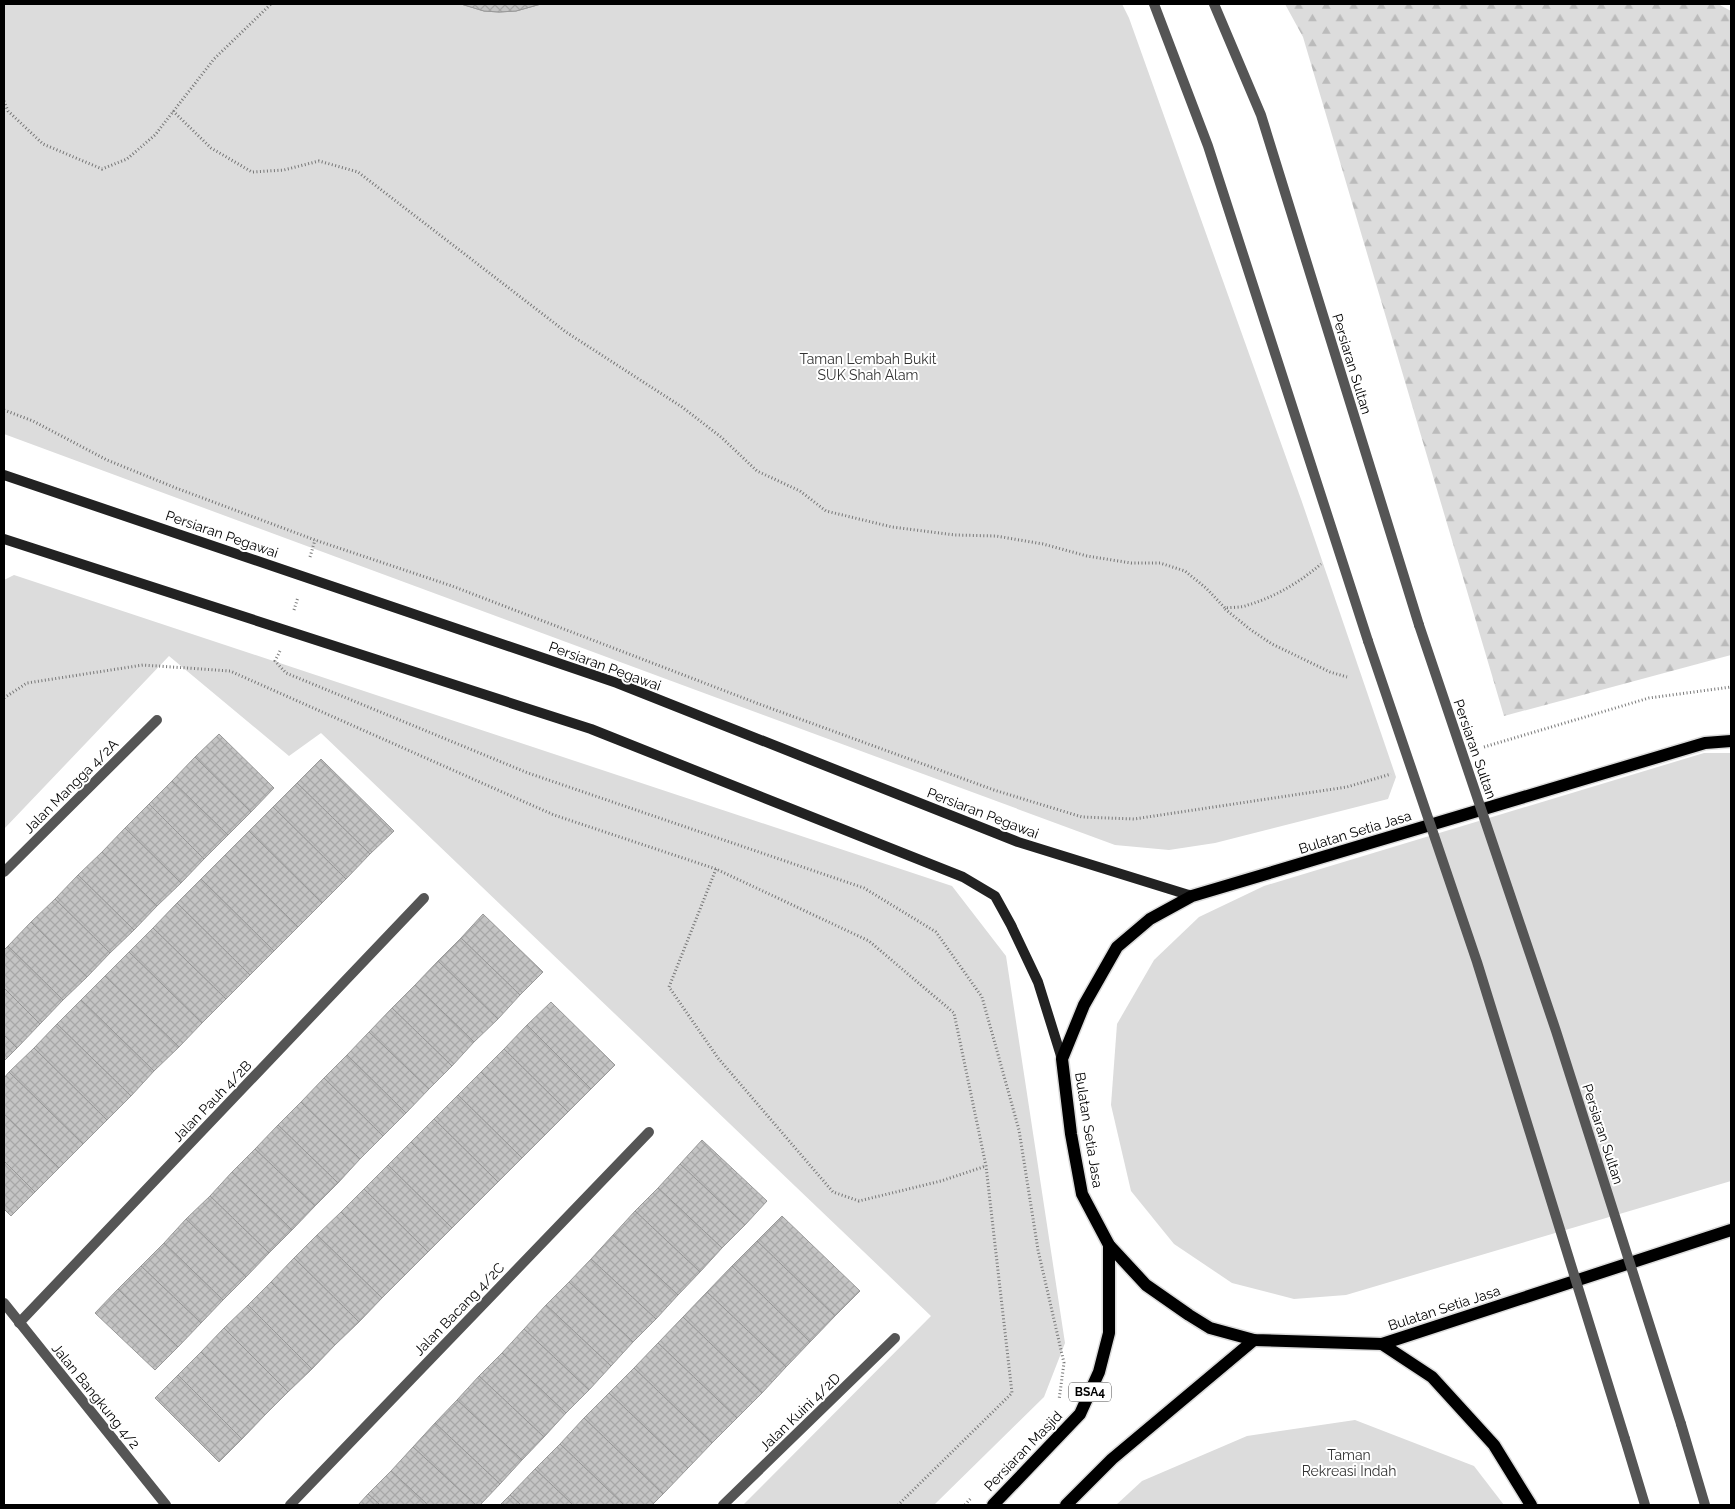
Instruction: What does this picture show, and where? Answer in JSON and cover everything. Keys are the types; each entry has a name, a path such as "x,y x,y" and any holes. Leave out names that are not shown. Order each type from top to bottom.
{"main road":[{"name":"Persiaran Pegawai","path":"4,475 617,683 1018,842 1192,896"},
{"path":"4,539 591,729 963,876 995,896 1011,925 1038,982 1062,1059"},
{"name":"Bulatan Setia Jasa","path":"1731,741 1705,743 1192,896 1150,920 1117,946 1084,1005 1062,1059 1071,1134 1082,1194 1109,1246 1146,1285 1189,1315 1210,1328 1254,1340 1382,1344 1731,1230"},
{"name":"Persiaran Masjid","path":"993,1505 1080,1414 1099,1372 1109,1333 1109,1246"},
{"path":"1066,1505 1112,1459 1254,1340"},
{"path":"1382,1344 1432,1377 1494,1445 1531,1505"}],"street":[{"path":"1154,4 1208,146 1368,641 1477,962 1645,1505"},
{"name":"Persiaran Sultan","path":"1214,4 1261,115 1419,626 1556,1031 1705,1505"},
{"name":"Jalan Mangga 4/2A","path":"4,872 157,720"},
{"name":"Jalan Pauh 4/2B","path":"19,1323 424,898"},
{"name":"Jalan Bacang 4/2C","path":"290,1505 648,1132"},
{"name":"Jalan Bangkung 4/2","path":"4,1303 166,1505"},
{"name":"Jalan Kuini 4/2D","path":"723,1505 895,1338"}],"path":[{"path":"4,102 8,111 43,144 102,169 127,159 155,136 214,59 272,4"},
{"path":"173,111 211,148 252,172 284,170 319,161 358,172 566,332 682,407 721,437 757,471 800,491 826,511 892,527 955,535 996,536 1043,544 1087,556 1122,562 1160,563 1185,571 1251,630 1272,644 1330,672 1346,677"},
{"path":"4,410 33,421 107,460 176,488 315,540 452,586 759,704 976,783 1082,816 1134,819 1347,787 1394,773"},
{"path":"1225,608 1247,606 1280,592 1303,579 1325,560 1335,539"},
{"path":"315,540 305,577 275,661 286,674 528,773 864,888 936,932 982,998 1019,1130 1038,1250 1064,1363 1058,1408"},
{"path":"4,698 27,683 143,665 230,671 554,815 716,869 869,941 954,1013 986,1166 1012,1393 898,1505"},
{"path":"1479,748 1649,698 1731,686"},
{"path":"716,869 669,987 718,1058 832,1192 859,1201 940,1181 986,1166"}],"green space":[{"name":"Taman Lembah Bukit SUK Shah Alam","path":"4,4 1122,4 1129,18 1302,502 1396,777 1388,799 1215,843 1169,850 1115,845 4,434"},
{"path":"1285,4 1718,4 1731,11 1731,655 1504,716 1303,37"},
{"path":"14,575 952,886 1006,956 1065,1343 1044,1397 934,1505 743,1505 931,1316 321,733 289,756 169,656 4,829 4,580"},
{"path":"1704,753 1731,753 1731,1181 1346,1295 1294,1299 1232,1283 1174,1244 1131,1191 1111,1105 1117,1024 1154,960 1199,917 1264,886"},
{"name":"Taman Rekreasi Indah","path":"1355,1420 1474,1466 1504,1505 1116,1505 1142,1481 1247,1436"}],"building":[{"path":"461,4 541,4 516,11 499,12 484,11"},
{"path":"461,4 541,4 516,11 499,12 484,11"},
{"path":"219,734 274,788 251,812 195,757"},
{"path":"195,757 251,812 228,835 172,781"},
{"path":"321,759 394,831 370,854 297,783"},
{"path":"172,781 228,835 204,859 149,804"},
{"path":"297,783 370,854 346,879 273,807"},
{"path":"149,804 204,859 181,883 125,828"},
{"path":"273,807 346,879 322,903 249,831"},
{"path":"125,828 181,883 157,906 102,852"},
{"path":"249,831 322,903 298,927 225,855"},
{"path":"102,852 157,906 134,930 78,875"},
{"path":"225,855 298,927 274,951 201,879"},
{"path":"78,875 134,930 110,953 55,899"},
{"path":"201,879 274,951 250,975 177,903"},
{"path":"55,899 110,953 87,977 31,922"},
{"path":"177,903 250,975 226,999 153,928"},
{"path":"483,914 543,972 520,995 461,938"},
{"path":"31,922 87,977 63,1000 8,946"},
{"path":"153,928 226,999 202,1023 129,952"},
{"path":"461,938 520,995 498,1019 438,961"},
{"path":"8,946 63,1000 40,1024 4,988 4,950"},
{"path":"129,952 202,1023 179,1047 105,976"},
{"path":"438,961 498,1019 474,1042 415,985"},
{"path":"105,976 179,1047 154,1071 81,1000"},
{"path":"415,985 474,1042 452,1066 392,1008"},
{"path":"4,988 40,1024 17,1048 4,1035"},
{"path":"81,1000 154,1071 131,1096 57,1024"},
{"path":"551,1002 615,1065 591,1089 527,1025"},
{"path":"392,1008 452,1066 429,1089 369,1032"},
{"path":"57,1024 131,1096 107,1120 34,1048"},
{"path":"527,1025 591,1089 568,1112 504,1049"},
{"path":"369,1032 429,1089 406,1113 347,1055"},
{"path":"4,1035 17,1048 4,1061"},
{"path":"34,1048 107,1120 83,1144 9,1072"},
{"path":"504,1049 568,1112 545,1135 481,1072"},
{"path":"347,1055 406,1113 383,1136 324,1078"},
{"path":"9,1072 83,1144 59,1168 4,1114 4,1078"},
{"path":"481,1072 545,1135 522,1158 458,1095"},
{"path":"324,1078 383,1136 360,1159 301,1102"},
{"path":"458,1095 522,1158 498,1182 434,1119"},
{"path":"301,1102 360,1159 338,1183 278,1125"},
{"path":"4,1114 59,1168 35,1192 4,1161"},
{"path":"434,1119 498,1182 475,1205 411,1142"},
{"path":"278,1125 338,1183 315,1206 255,1149"},
{"path":"702,1140 767,1201 745,1225 680,1164"},
{"path":"411,1142 475,1205 452,1228 388,1165"},
{"path":"255,1149 315,1206 292,1230 232,1172"},
{"path":"4,1161 35,1192 11,1216 4,1209"},
{"path":"680,1164 745,1225 722,1248 658,1188"},
{"path":"388,1165 452,1228 428,1252 364,1189"},
{"path":"232,1172 292,1230 269,1253 210,1196"},
{"path":"658,1188 722,1248 700,1272 635,1211"},
{"path":"364,1189 428,1252 405,1275 341,1212"},
{"path":"210,1196 269,1253 246,1277 186,1219"},
{"path":"635,1211 700,1272 678,1295 613,1235"},
{"path":"341,1212 405,1275 382,1298 317,1235"},
{"path":"782,1216 860,1291 835,1316 757,1241"},
{"path":"186,1219 246,1277 223,1300 164,1243"},
{"path":"317,1235 382,1298 359,1322 294,1258"},
{"path":"613,1235 678,1295 656,1319 591,1259"},
{"path":"757,1241 835,1316 810,1342 732,1266"},
{"path":"164,1243 223,1300 201,1323 141,1266"},
{"path":"294,1258 359,1322 335,1345 271,1282"},
{"path":"591,1259 656,1319 633,1342 569,1282"},
{"path":"141,1266 201,1323 178,1347 118,1289"},
{"path":"732,1266 810,1342 786,1367 707,1292"},
{"path":"271,1282 335,1345 312,1369 248,1305"},
{"path":"569,1282 633,1342 611,1366 546,1305"},
{"path":"118,1289 178,1347 155,1370 95,1313"},
{"path":"707,1292 786,1367 762,1393 683,1317"},
{"path":"248,1305 312,1369 288,1392 224,1328"},
{"path":"546,1305 611,1366 589,1390 524,1329"},
{"path":"683,1317 762,1393 737,1418 658,1343"},
{"path":"224,1328 288,1392 265,1415 201,1352"},
{"path":"524,1329 589,1390 566,1413 502,1353"},
{"path":"658,1343 737,1418 712,1443 634,1368"},
{"path":"201,1352 265,1415 242,1439 178,1375"},
{"path":"502,1353 566,1413 544,1437 479,1376"},
{"path":"634,1368 712,1443 688,1468 609,1393"},
{"path":"178,1375 242,1439 219,1462 155,1398"},
{"path":"479,1376 544,1437 522,1460 457,1400"},
{"path":"609,1393 688,1468 663,1494 584,1418"},
{"path":"457,1400 522,1460 500,1484 435,1423"},
{"path":"584,1418 663,1494 652,1505 624,1505 560,1444"},
{"path":"435,1423 500,1484 480,1505 476,1505 413,1447"},
{"path":"560,1444 624,1505 573,1505 535,1469"},
{"path":"413,1447 476,1505 428,1505 391,1471"},
{"path":"535,1469 573,1505 521,1505 510,1495"},
{"path":"391,1471 428,1505 380,1505 368,1494"},
{"path":"368,1494 380,1505 358,1505"},
{"path":"510,1495 521,1505 500,1505"}]}
